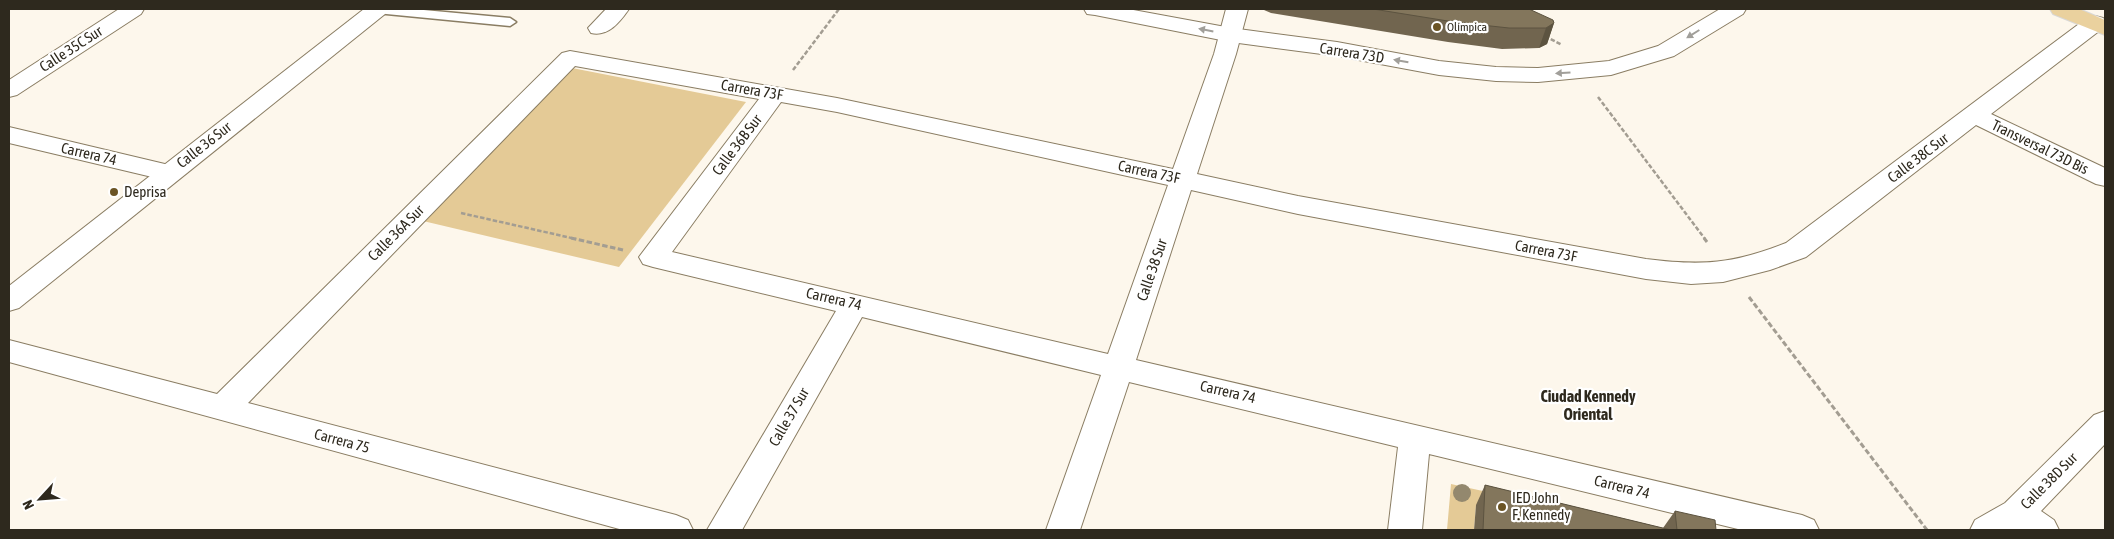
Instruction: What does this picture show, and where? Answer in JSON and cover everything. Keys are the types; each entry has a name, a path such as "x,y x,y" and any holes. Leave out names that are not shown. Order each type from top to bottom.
{"main road":[{"path":"2060,9 2100,25"}],"street":[{"name":"Calle 35C Sur","path":"9,90 133,9"},
{"name":"Calle 36 Sur","path":"9,301 376,9"},
{"path":"599,28 618,9"},
{"name":"Carrera 73D","path":"1095,9 1231,35 1336,49 1440,68 1496,74 1538,75 1611,68 1666,51 1734,9"},
{"name":"Calle 38 Sur","path":"1063,530 1183,180 1231,35 1237,9"},
{"name":"Calle 38C Sur","path":"1730,271 1765,262 1796,250 1974,115 2100,25"},
{"name":"Carrera 73F","path":"570,58 836,105 1298,205 1646,269 1697,274 1730,271"},
{"name":"Calle 36A Sur","path":"222,409 570,58"},
{"name":"Calle 36B Sur","path":"653,257 775,94"},
{"name":"Transversal 73D Bis","path":"1974,115 2105,178"},
{"name":"Carrera 74","path":"9,135 169,173"},
{"name":"Carrera 74","path":"653,257 1119,366 1802,530"},
{"name":"Calle 37 Sur","path":"724,530 854,304"},
{"name":"Carrera 75","path":"9,351 676,530"},
{"name":"Calle 38D Sur","path":"1987,530 2030,522 2105,424"},
{"path":"1406,530 1415,437"}],"lane":[{"path":"376,9 510,22"}],"path":[{"path":"775,94 839,9"},
{"path":"1542,35 1568,48"},
{"path":"1598,97 1927,530"},
{"path":"424,205 653,257"}],"shaded area":[{"path":"572,68 746,102 619,267 423,221"},
{"path":"1451,484 1660,530 1476,505 1474,530 1447,530"}],"building":[{"path":"1373,9 1529,9 1553,20 1554,23 1546,28 1509,28 1454,22"},
{"name":"IED John F. Kennedy","path":"1485,485 1671,530 1483,530"},
{"path":"1675,511 1715,520 1716,530 1677,530"}],"place":[{"name":"Olímpica","path":"1437,27"},
{"name":"Deprisa","path":"114,192"},
{"name":"IED John F. Kennedy","path":"1502,507"}],"district":[{"name":"Ciudad Kennedy Oriental","path":"1588,405"}]}
